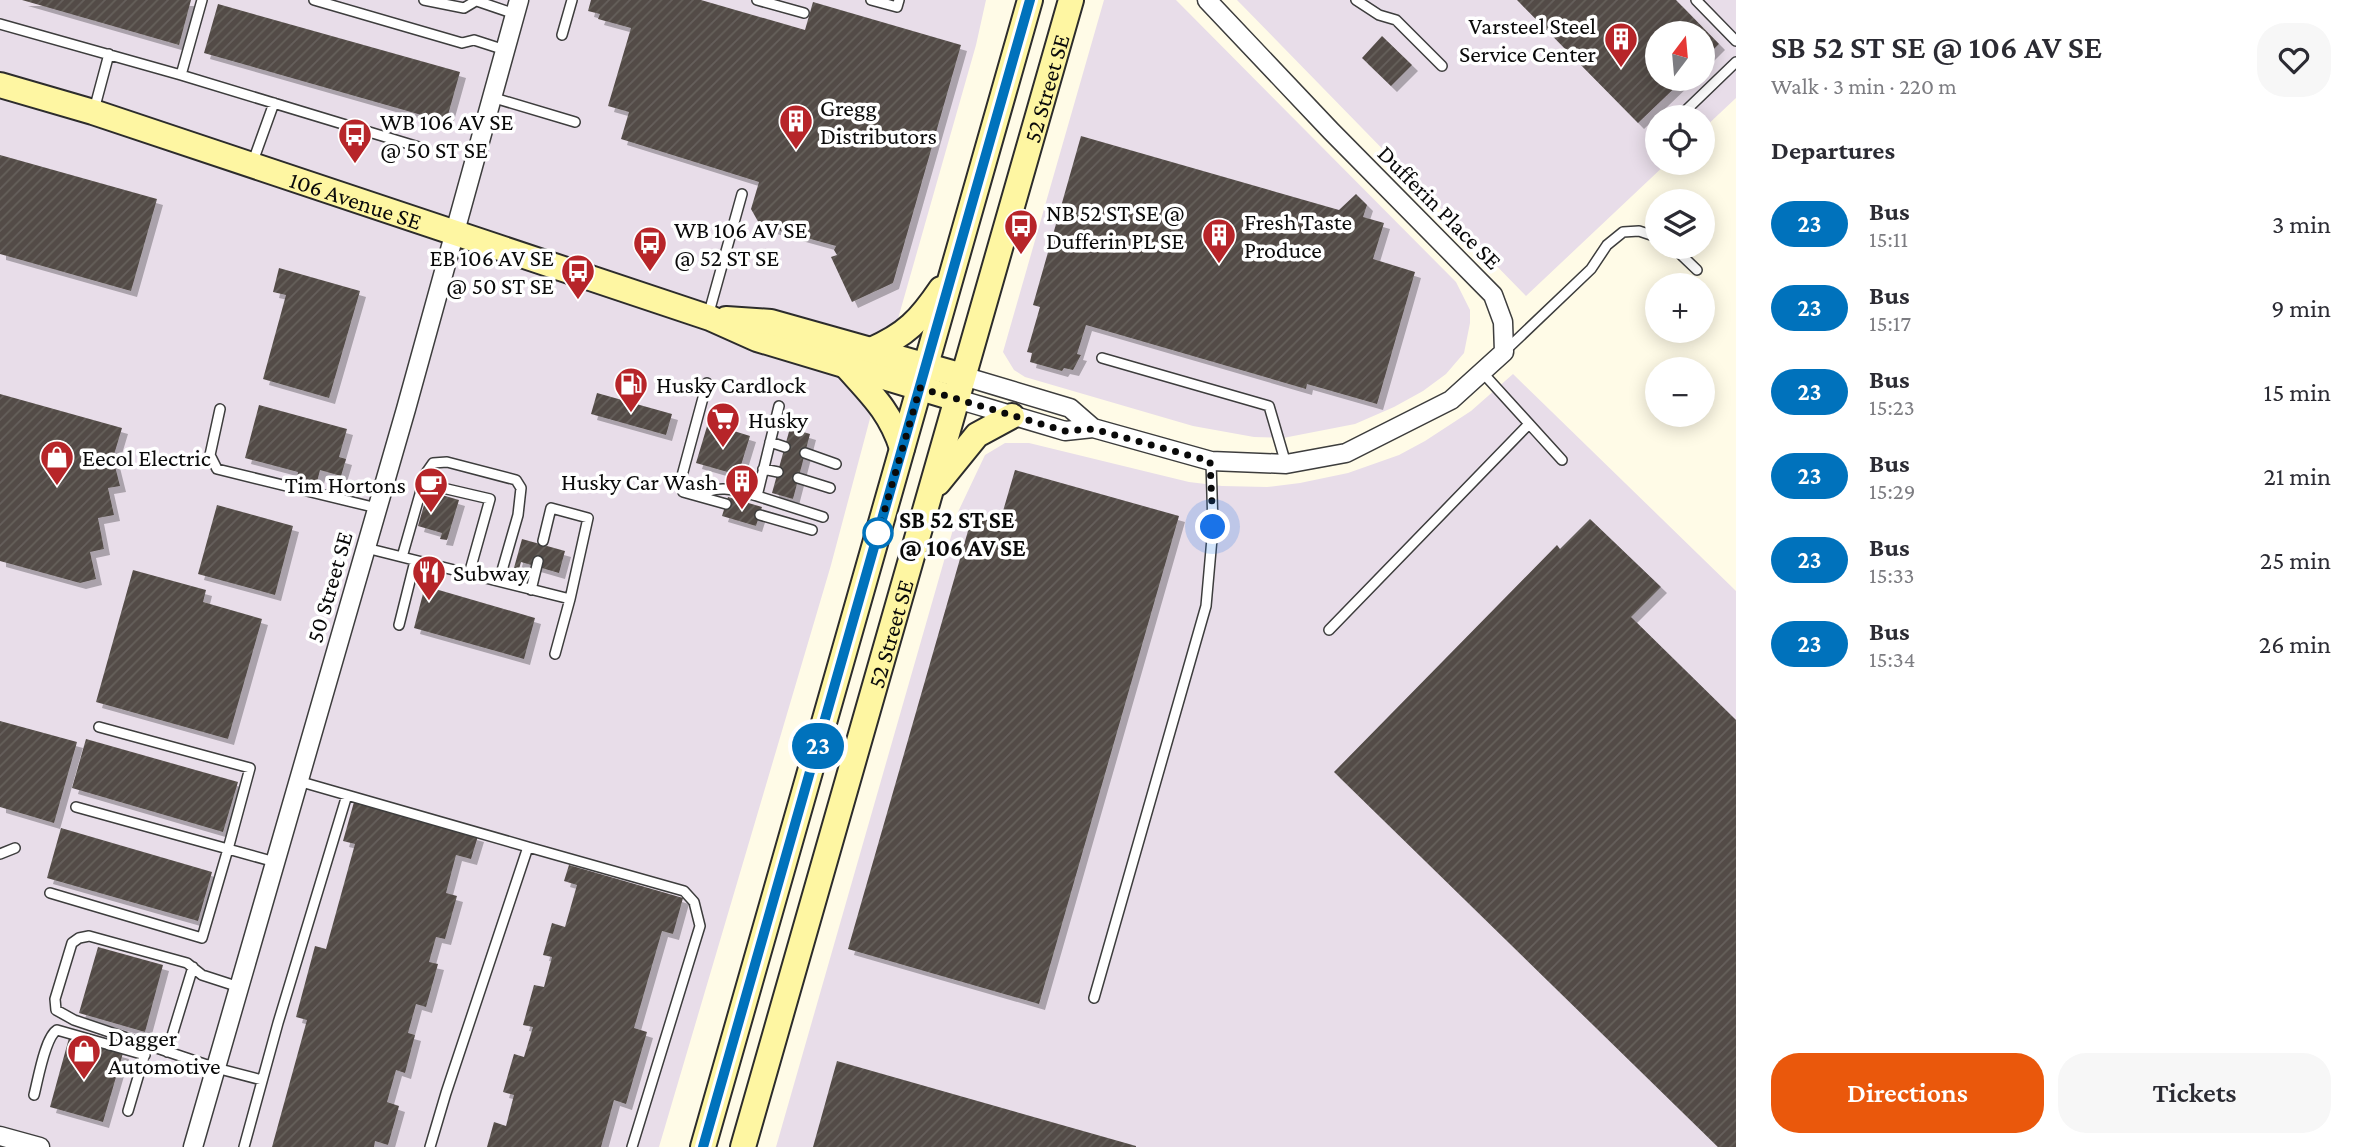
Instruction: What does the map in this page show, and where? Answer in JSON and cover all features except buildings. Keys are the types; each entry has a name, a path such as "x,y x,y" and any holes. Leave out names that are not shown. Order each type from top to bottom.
{"main road":[{"name":"52 Street SE","path":"704,1147 1030,0"},
{"name":"52 Street SE","path":"743,1147 1071,0"},
{"name":"106 Avenue SE","path":"0,85 93,111 709,318 757,339 846,366 923,377 960,387"},
{"path":"871,350 891,341 920,319 952,274"},
{"name":"106 Avenue SE","path":"709,318 771,323 871,350 923,377"},
{"path":"846,366 884,410 895,427 902,448"},
{"path":"930,492 977,435 1012,416"}],"street":[{"name":"Dufferin Place SE","path":"1207,0 1331,131 1493,295 1503,322 1504,352"},
{"name":"50 Street SE","path":"193,1147 366,548 517,7"},
{"path":"960,387 1012,416 1065,431 1093,429 1210,461 1286,464 1346,453 1451,400 1504,352"},
{"path":"960,387 1070,408 1093,429"},
{"path":"0,1136 40,1147"}],"lane":[{"path":"181,75 202,0"},
{"path":"314,0 463,43 474,40 505,50"},
{"path":"424,0 464,8 474,1 517,7"},
{"path":"562,35 571,0"},
{"path":"757,0 804,13"},
{"path":"871,0 897,7 899,0"},
{"path":"1356,0 1379,15 1396,20 1442,66"},
{"path":"1696,0 1736,41"},
{"path":"0,24 422,148"},
{"path":"93,111 109,54"},
{"path":"1691,105 1736,62"},
{"path":"491,97 575,122"},
{"path":"252,165 274,103"},
{"path":"709,318 742,194"},
{"path":"1504,352 1591,269 1607,245 1623,232 1645,233"},
{"path":"1686,259 1697,270"},
{"path":"1102,358 1269,406 1286,464"},
{"path":"1482,372 1562,460"},
{"path":"706,383 680,483 683,492 726,504"},
{"path":"757,496 779,406"},
{"path":"220,410 210,455 217,469 377,508"},
{"path":"1329,630 1529,424"},
{"path":"770,442 785,447"},
{"path":"805,453 836,464"},
{"path":"1094,998 1206,606 1213,527 1210,461"},
{"path":"402,557 426,473 433,463 447,463 516,481 522,488 499,581"},
{"path":"764,469 778,472"},
{"path":"798,478 830,488"},
{"path":"699,495 724,487 823,517"},
{"path":"447,489 490,499 469,574"},
{"path":"543,541 551,508 589,518 555,654"},
{"path":"760,514 813,530"},
{"path":"366,548 570,599"},
{"path":"399,625 415,561"},
{"path":"531,590 538,561"},
{"path":"50,893 202,938 250,768 99,727"},
{"path":"299,781 684,891 694,902 700,926 632,1147"},
{"path":"244,1147 347,795"},
{"path":"76,807 275,862"},
{"path":"430,1147 528,847"},
{"path":"0,854 15,848"},
{"path":"146,1050 55,1010 55,999 72,943 79,937 89,936 187,963 202,975 239,988"},
{"path":"167,1052 193,967"},
{"path":"34,1095 48,1042 52,1032 57,1030 146,1050 167,1052 262,1080"},
{"path":"128,1111 146,1050"}],"shaded area":[{"path":"0,0 986,0 976,45 831,565 659,1147 0,1147"},
{"path":"1104,0 1176,0 1456,282 1470,310 1470,323 1464,353 1446,374 1394,407 1355,424 1283,438 1254,437 1193,426 1025,377 1014,370 1003,352"},
{"path":"1237,0 1736,0 1736,98 1715,118 1715,105 1645,105 1645,175 1654,175 1526,296"},
{"path":"1513,374 1736,591 1736,1147 776,1147 958,512 985,455 1005,443 1029,443 1189,482 1267,487 1300,483 1348,473 1399,455 1471,411"}],"bus line":[{"name":"23","path":"703,1147 1030,0"}],"place":[{"name":"Varsteel Steel Service Center","path":"1621,69"},
{"name":"Gregg Distributors","path":"796,151"},
{"name":"WB 106 AV SE @ 50 ST SE","path":"355,165"},
{"name":"NB 52 ST SE @ Dufferin PL SE","path":"1021,256"},
{"name":"Fresh Taste Produce","path":"1219,265"},
{"name":"WB 106 AV SE @ 52 ST SE","path":"650,273"},
{"name":"EB 106 AV SE @ 50 ST SE","path":"578,301"},
{"name":"Husky Cardlock","path":"631,414"},
{"name":"Husky","path":"723,449"},
{"name":"Eecol Electric","path":"57,487"},
{"name":"Husky Car Wash","path":"742,511"},
{"name":"Tim Hortons","path":"431,514"},
{"name":"SB 52 ST SE @ 106 AV SE","path":"878,533"},
{"name":"Subway","path":"429,602"},
{"name":"Dagger Automotive","path":"84,1081"}],"route":[{"path":"878,533 920,388 1065,431 1093,429 1210,461 1213,527"}]}
